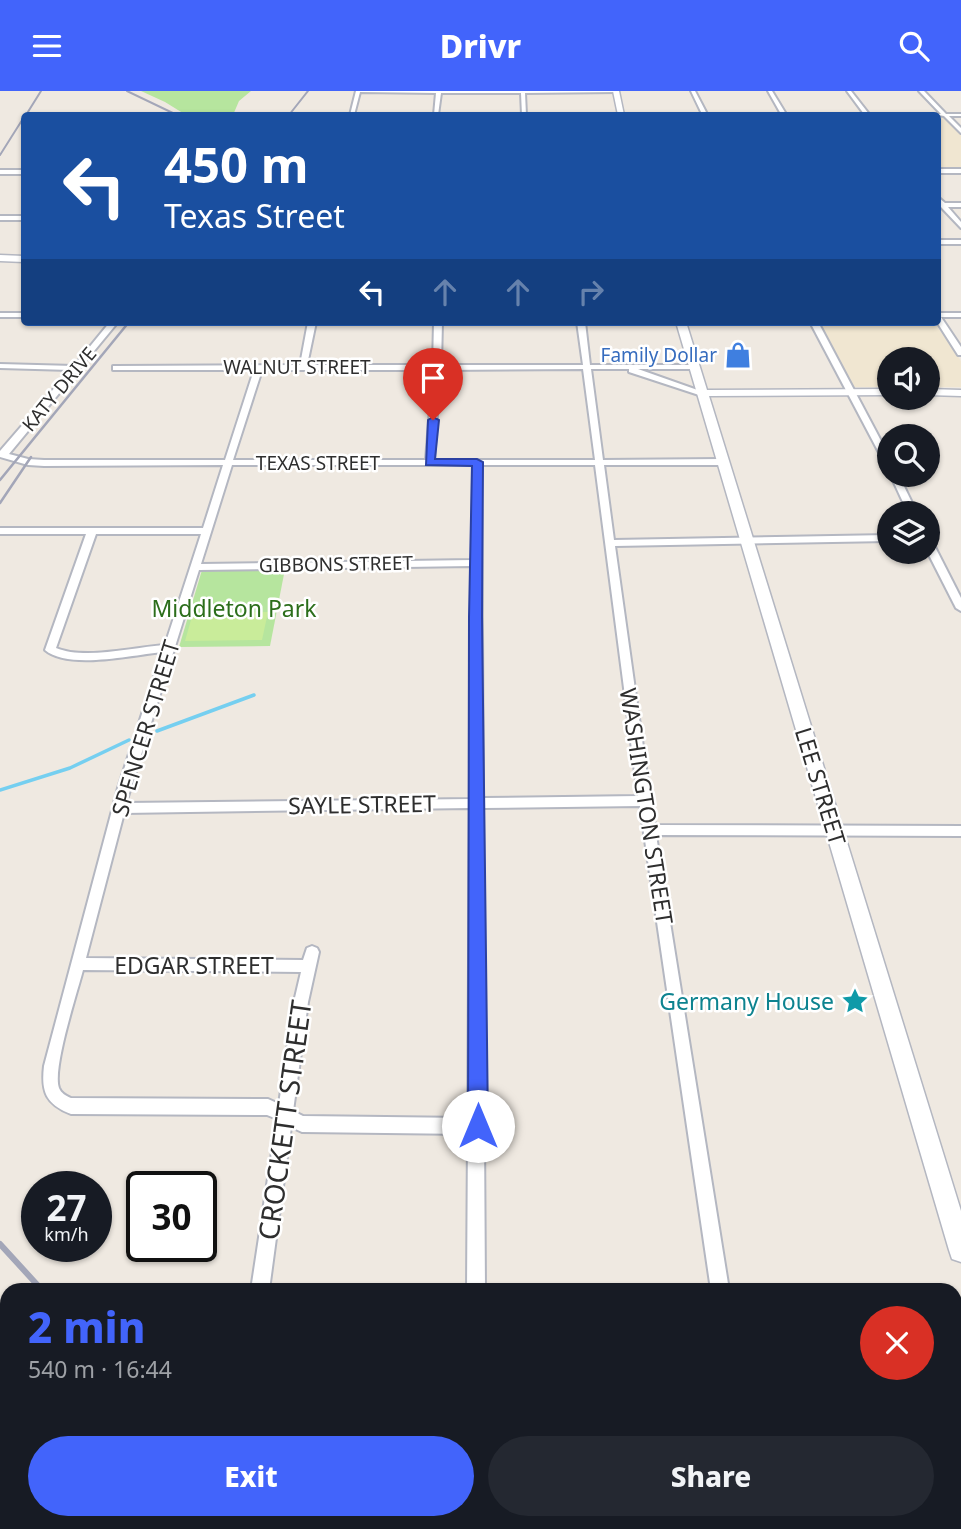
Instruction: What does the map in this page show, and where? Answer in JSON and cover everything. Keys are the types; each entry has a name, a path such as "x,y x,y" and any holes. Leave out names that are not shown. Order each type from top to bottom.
{"main road":[{"path":"616,91 620,112"},
{"path":"0,258 21,259"},
{"name":"LEE STREET","path":"682,326 961,1250"},
{"name":"WALNUT STREET","path":"702,393 877,393"},
{"path":"940,393 961,393"}],"street":[{"path":"353,112 358,91 616,91"},
{"path":"436,112 439,91"},
{"path":"523,91 524,112"},
{"path":"693,91 704,112"},
{"path":"770,91 782,112"},
{"path":"849,91 866,112"},
{"path":"921,91 961,131"},
{"path":"941,115 961,115"},
{"path":"941,171 961,171"},
{"path":"0,172 21,172"},
{"path":"941,205 961,205"},
{"path":"941,205 961,226"},
{"path":"0,218 21,218"},
{"path":"941,242 961,242"},
{"path":"0,315 21,315"},
{"path":"941,317 961,315"},
{"path":"941,322 961,353"},
{"name":"KATY DRIVE","path":"2,455 111,326"},
{"path":"303,367 311,326"},
{"path":"430,462 438,326"},
{"name":"WASHINGTON STREET","path":"581,326 647,801 719,1283"},
{"path":"816,326 877,441"},
{"path":"0,366 76,368"},
{"name":"SPENCER STREET","path":"259,367 119,808 49,1081 51,1093 59,1103 71,1106 268,1107 285,1117"},
{"name":"WALNUT STREET","path":"604,367 637,371 702,393"},
{"name":"WALNUT STREET","path":"116,368 695,367"},
{"name":"TEXAS STREET","path":"2,455 44,463 721,461"},
{"path":"476,1283 477,462"},
{"path":"0,531 208,531"},
{"path":"92,531 50,650 59,655 80,655 170,648"},
{"path":"610,543 877,538"},
{"name":"GIBBONS STREET","path":"196,567 477,563"},
{"path":"939,564 961,608"},
{"name":"SAYLE STREET","path":"119,808 647,801"},
{"path":"652,830 961,831"},
{"name":"EDGAR STREET","path":"79,964 310,959"},
{"name":"CROCKETT STREET","path":"261,1283 301,1002 310,959"},
{"path":"285,1117 302,1124 478,1126"}],"shaded area":[{"path":"941,116 961,135 961,168 941,168"},
{"path":"822,326 937,326 961,361 961,387 940,387 940,347 877,347 877,387 854,387"}],"green space":[{"path":"141,91 251,91 239,101 234,112 181,112"},
{"name":"Middleton Park","path":"285,569 270,646 179,647 202,570"},
{"path":"268,612 262,640 185,641 193,613"}],"waterway":[{"path":"157,731 254,695"},
{"path":"0,790 70,768 129,740"}],"railway":[{"path":"28,112 41,91"},
{"path":"127,91 171,112"},
{"path":"291,112 308,91"},
{"path":"0,155 21,122"},
{"path":"0,480 126,326"},
{"path":"0,503 31,457"},
{"path":"0,1244 36,1283"}],"place":[{"name":"Family Dollar","path":"738,355"},
{"name":"Germany House","path":"855,1001"}],"route":[{"path":"433,420 430,462 477,462 475,617 478,1126"}]}
